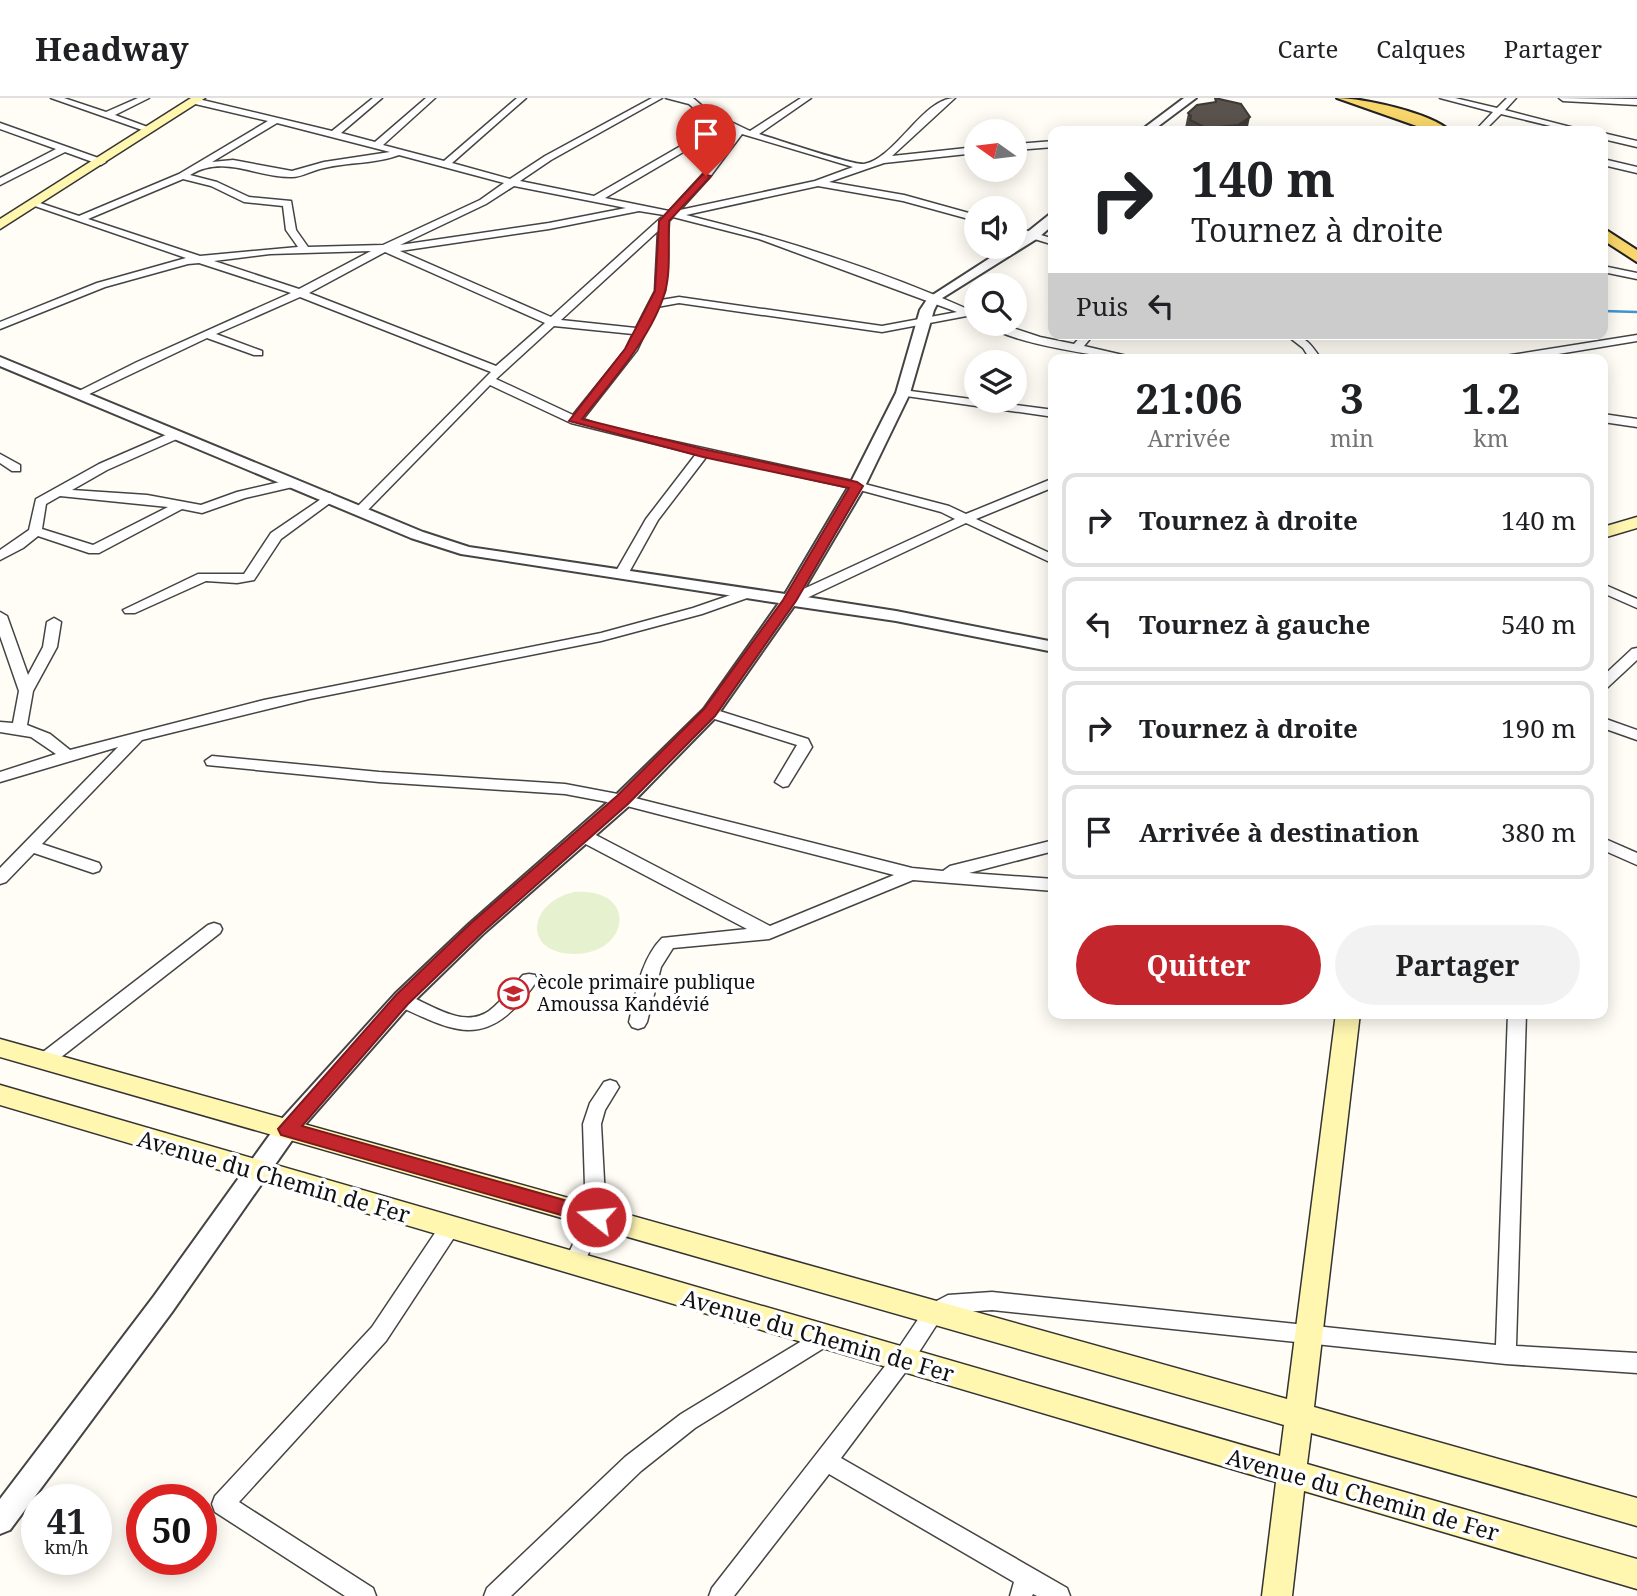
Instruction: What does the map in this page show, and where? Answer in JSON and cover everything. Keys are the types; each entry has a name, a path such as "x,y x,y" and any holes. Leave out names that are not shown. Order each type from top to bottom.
{"main road":[{"path":"1344,98 1391,111 1430,126"},
{"path":"0,225 196,100"},
{"path":"1608,237 1637,257"},
{"path":"1608,531 1637,522"},
{"path":"1277,1596 1347,1019"},
{"path":"0,1048 1637,1512"},
{"name":"Avenue du Chemin de Fer","path":"0,1095 1637,1574"}],"street":[{"path":"55,98 148,129"},
{"path":"107,115 145,98"},
{"path":"333,135 378,98"},
{"path":"376,146 431,98"},
{"path":"445,165 522,98"},
{"path":"81,394 300,293 483,202 548,158 659,98"},
{"path":"670,98 689,100 721,122 740,131 862,167"},
{"path":"752,134 807,98"},
{"path":"883,160 909,133 951,98"},
{"path":"1152,126 1191,98"},
{"path":"1444,98 1554,126"},
{"path":"1484,126 1512,98"},
{"path":"1563,98 1637,102"},
{"path":"196,100 514,183 640,208 797,247 964,311"},
{"path":"82,218 182,176 276,120"},
{"path":"596,199 682,149 721,122"},
{"path":"0,127 100,162"},
{"path":"360,511 494,376 668,217 706,176 740,131"},
{"path":"0,139 15,132"},
{"path":"1608,137 1637,144"},
{"path":"1027,146 1048,144"},
{"path":"0,182 64,149"},
{"path":"198,166 233,163 292,174 312,167 392,156 396,154 395,151"},
{"path":"668,217 818,183 883,160 964,151"},
{"path":"223,152 233,163"},
{"path":"1608,163 1637,170"},
{"path":"292,174 286,188 291,230 306,251"},
{"path":"182,176 214,184 247,200 288,203"},
{"path":"818,183 904,198 964,215"},
{"path":"34,204 300,293 494,376 575,421 945,509 1048,557"},
{"path":"0,326 101,285 198,260 270,251 389,249 584,220 640,208"},
{"path":"575,421 631,350 660,291 668,217"},
{"path":"0,1521 163,1304 288,1129 402,1000 476,929 623,800 710,713 789,601 857,486 903,393 924,320 934,298 1034,235 1048,222"},
{"path":"270,251 291,230"},
{"path":"1027,233 1048,240"},
{"path":"389,249 552,322 641,332"},
{"path":"1608,270 1637,276"},
{"path":"660,291 679,300 882,328 964,315"},
{"path":"653,305 679,300"},
{"path":"208,335 258,353"},
{"path":"1026,336 1105,354"},
{"path":"1536,354 1637,338"},
{"path":"1075,349 1083,340"},
{"path":"1298,340 1313,354"},
{"path":"0,361 417,536 467,551 896,616 1048,646"},
{"path":"903,393 1048,413"},
{"path":"1608,419 1637,423"},
{"path":"0,556 36,531 40,523 40,502 55,492 175,435"},
{"path":"622,573 652,519 703,453"},
{"path":"0,458 16,468"},
{"path":"55,492 147,499 179,506 208,508 241,495 293,483"},
{"path":"789,601 967,518 1048,484"},
{"path":"130,610 203,577 249,577 272,541 330,498"},
{"path":"36,531 94,550 179,506"},
{"path":"1608,590 1637,604"},
{"path":"0,777 139,734 339,688 636,628 692,614 745,594"},
{"path":"0,616 26,691"},
{"path":"20,726 26,691 50,647 54,622"},
{"path":"1608,679 1637,652"},
{"path":"710,713 803,742 805,747 783,782"},
{"path":"1608,725 1637,735"},
{"path":"0,727 20,726 53,742 67,756"},
{"path":"0,878 139,734"},
{"path":"212,761 379,777 565,789 623,800 912,874 1048,884"},
{"path":"584,836 769,933"},
{"path":"31,846 93,867"},
{"path":"1608,846 1637,859"},
{"path":"941,875 1048,847"},
{"path":"638,1023 656,958 662,946 668,942 769,933 912,874"},
{"path":"45,1060 214,929"},
{"path":"402,1000 463,1024 475,1026 492,1018 529,980"},
{"path":"1506,1355 1517,1019"},
{"path":"574,1263 596,1217 592,1124 596,1108 611,1087"},
{"path":"365,1596 223,1504 379,1334 450,1227"},
{"path":"720,1596 903,1359 934,1312 948,1304 992,1301 1506,1355 1637,1363"},
{"path":"495,1596 633,1464 688,1421 825,1336"},
{"path":"826,1461 1024,1587 1059,1596"}],"green space":[{"path":"574,892 595,893 609,899 617,909 620,921 616,933 594,951 575,954 558,952 546,946 539,937 537,927 547,906"}],"building":[{"path":"1215,98 1241,104 1250,117 1238,125 1227,126 1202,126 1190,120 1188,113 1197,105 1216,102"}],"waterway":[{"path":"1608,311 1637,312"}],"place":[{"name":"ècole primaire publique Amoussa Kandévié","path":"514,993"}],"route":[{"path":"596,1217 288,1129 402,1000 476,929 623,800 710,713 789,601 857,486 703,453 575,421 631,350 641,332 660,291 664,221 706,176"}]}
